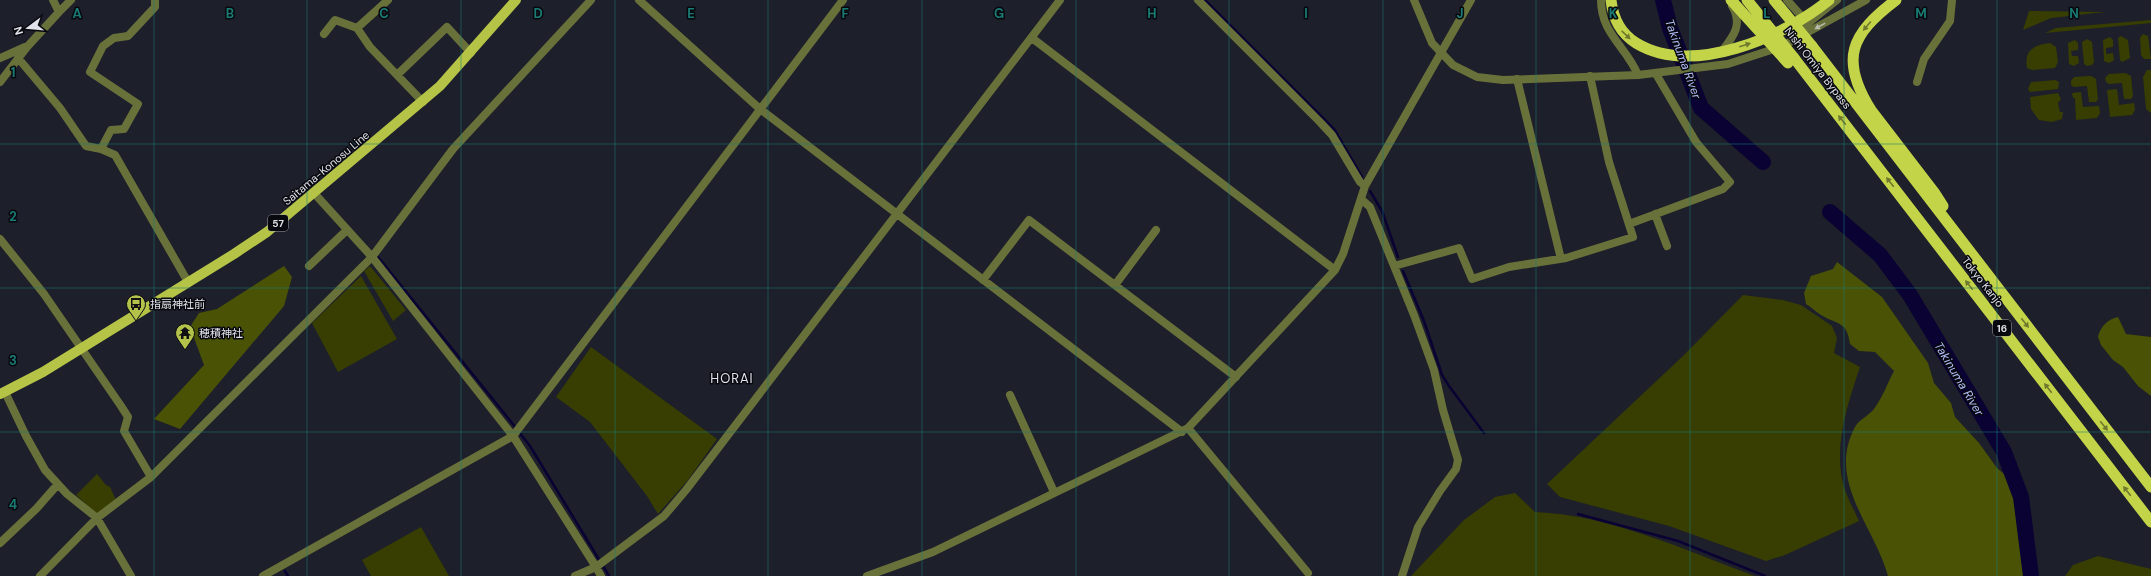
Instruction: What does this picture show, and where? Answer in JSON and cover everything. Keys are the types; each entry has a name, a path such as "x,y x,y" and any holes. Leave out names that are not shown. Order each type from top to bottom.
{"highway":[{"path":"1611,0 1612,10 1619,29 1641,46 1667,54 1707,54 1722,51 1772,35 1804,19 1829,0"},
{"path":"1729,0 1791,61"},
{"name":"Nishi Omiya Bypass","path":"1747,0 1791,61 1832,107 1853,134"},
{"name":"Nishi Omiya Bypass","path":"1774,0 1869,113"},
{"path":"1869,113 1857,84 1854,71 1854,51 1857,41 1869,23 1896,0"},
{"name":"Tokyo Kanjo","path":"1869,113 1934,192 1967,247 2151,487"},
{"name":"Tokyo Kanjo","path":"1853,134 2151,522"}],"main road":[{"name":"Saitama-Konosu Line","path":"2,393 80,348 257,239 423,102 471,53 516,0"}],"street":[{"path":"53,0 59,12"},
{"path":"0,82 27,47 70,0"},
{"path":"101,149 111,130 124,129 138,104 90,72 103,46 114,38 128,36 155,7 155,0"},
{"path":"357,28 388,0"},
{"path":"40,576 97,518 151,477 372,257 453,149 591,0"},
{"path":"638,0 760,109 983,280 1185,430 1308,573"},
{"path":"263,576 513,436 843,0"},
{"path":"575,576 596,567 664,516 686,490 1060,0"},
{"path":"1198,0 1332,135 1360,182 1365,186"},
{"path":"1414,0 1429,37 1440,53 1453,65 1476,77 1490,80 1656,74 1705,68 1755,56 1813,30 1866,0"},
{"path":"868,576 933,552 1054,492 1185,430 1236,378 1335,270 1343,254 1365,186 1470,0"},
{"path":"1601,0 1602,14 1608,31 1633,64 1638,75"},
{"path":"1722,51 1731,40 1737,23 1737,15 1729,0"},
{"path":"1786,0 1804,19"},
{"path":"1755,56 1808,25 1837,0"},
{"path":"1917,82 1924,59 1950,21 1952,0"},
{"path":"324,34 335,20 357,28 370,47 423,102"},
{"path":"397,76 447,27 471,53"},
{"path":"1032,38 1335,270"},
{"path":"0,58 27,47"},
{"path":"18,58 60,108 86,146 101,149 115,155 188,282"},
{"path":"1629,224 1723,189 1730,182 1696,142 1656,74"},
{"path":"1394,266 1459,248 1472,279 1509,267 1561,259 1633,237 1609,162 1590,76"},
{"path":"1517,79 1561,259"},
{"path":"314,193 372,257 513,436 601,576"},
{"path":"1361,199 1370,207 1434,370 1445,417 1458,460 1456,469 1440,491 1418,527 1402,576"},
{"path":"1655,214 1667,246"},
{"path":"983,280 1029,220 1236,378"},
{"path":"309,266 347,230"},
{"path":"1115,285 1156,230"},
{"path":"0,239 44,294 128,417 124,431 151,477"},
{"path":"2,393 36,455 58,484 97,518 131,576"},
{"path":"1010,395 1054,492"},
{"path":"0,543 38,508 58,484"}],"green space":[{"path":"2029,11 2105,12 2051,18 2023,30"},
{"path":"2151,20 2151,23 2045,33 2056,28"},
{"path":"2143,34 2148,36 2151,59 2144,59 2141,55 2140,38"},
{"path":"2121,36 2128,40 2130,58 2122,62 2120,60 2118,38"},
{"path":"2110,37 2113,40 2113,47 2106,48 2106,54 2113,53 2114,60 2109,63 2104,61 2103,40"},
{"path":"2087,39 2092,42 2094,62 2092,65 2087,66 2084,64 2082,42"},
{"path":"2075,40 2078,43 2078,50 2071,51 2072,56 2078,56 2079,63 2074,66 2069,64 2068,43"},
{"path":"2050,43 2056,47 2058,62 2055,68 2032,70 2027,68 2027,57 2031,50 2039,45"},
{"path":"2147,70 2151,70 2151,113 2146,109 2143,77"},
{"path":"2125,73 2131,76 2133,96 2131,99 2124,99 2122,83 2109,84 2106,82 2105,78 2109,74"},
{"path":"2091,76 2096,79 2098,99 2096,102 2089,102 2087,86 2074,87 2071,85 2071,81 2074,77"},
{"path":"2055,80 2059,82 2058,89 2030,92 2028,89 2031,82"},
{"path":"2117,89 2119,105 2134,103 2135,110 2132,115 2110,117 2107,90"},
{"path":"2081,92 2083,107 2099,106 2100,113 2097,118 2076,120 2075,98 2073,98 2072,93"},
{"path":"2058,93 2061,99 2058,103 2060,112 2063,112 2062,119 2052,122 2039,120 2031,109 2030,97"},
{"path":"1837,262 1882,297 1928,363 1934,383 1951,403 1955,417 1979,443 1997,468 2010,479 2016,506 2027,576 1888,576 1882,558 1849,485 1846,466 1848,447 1855,427 1874,409 1894,371 1875,352 1859,351 1850,344 1847,331 1844,327 1821,315 1806,304 1804,293 1811,276 1833,269"},
{"path":"284,266 292,277 284,306 180,429 154,419 204,365 190,327 199,313 217,309"},
{"path":"370,266 406,310 393,321 364,271"},
{"path":"361,276 397,339 338,372 312,323"},
{"path":"1743,295 1783,300 1801,305 1832,326 1837,338 1834,353 1860,367 1850,397 1842,429 1840,445 1840,462 1846,493 1859,521 1785,555 1766,561 1669,526 1560,497 1547,484 1684,355"},
{"path":"2118,317 2126,334 2151,337 2151,396 2138,386 2123,367 2113,360 2101,345 2098,337 2101,330 2108,322"},
{"path":"591,347 717,439 688,480 658,514 647,496 590,422 556,397"},
{"path":"97,474 106,485 110,487 116,500 97,514 76,495"},
{"path":"1515,493 1535,512 1591,520 1647,535 1755,576 1411,576 1464,520 1495,497"},
{"path":"421,527 449,576 371,576 362,560"},
{"path":"2098,556 2151,569 2151,576 2065,576 2073,565"}],"waterway":[{"path":"1205,0 1334,129 1362,177"},
{"name":"Takinuma River","path":"1663,0 1670,28 1701,108 1763,162"},
{"path":"1370,191 1382,211 1398,257"},
{"name":"Takinuma River","path":"1830,212 1880,255 1910,295 2004,452 2021,497 2031,576"},
{"path":"378,257 516,428"},
{"path":"1403,271 1424,321 1442,375 1484,433"},
{"path":"519,432 530,446 609,576"},
{"path":"1578,514 1678,541 1765,576"},
{"path":"285,571 288,576"}],"place":[{"name":"指扇神社前","path":"136,321"},
{"name":"穂積神社","path":"185,350"}],"district":[{"name":"HORAI","path":"732,378"}]}
